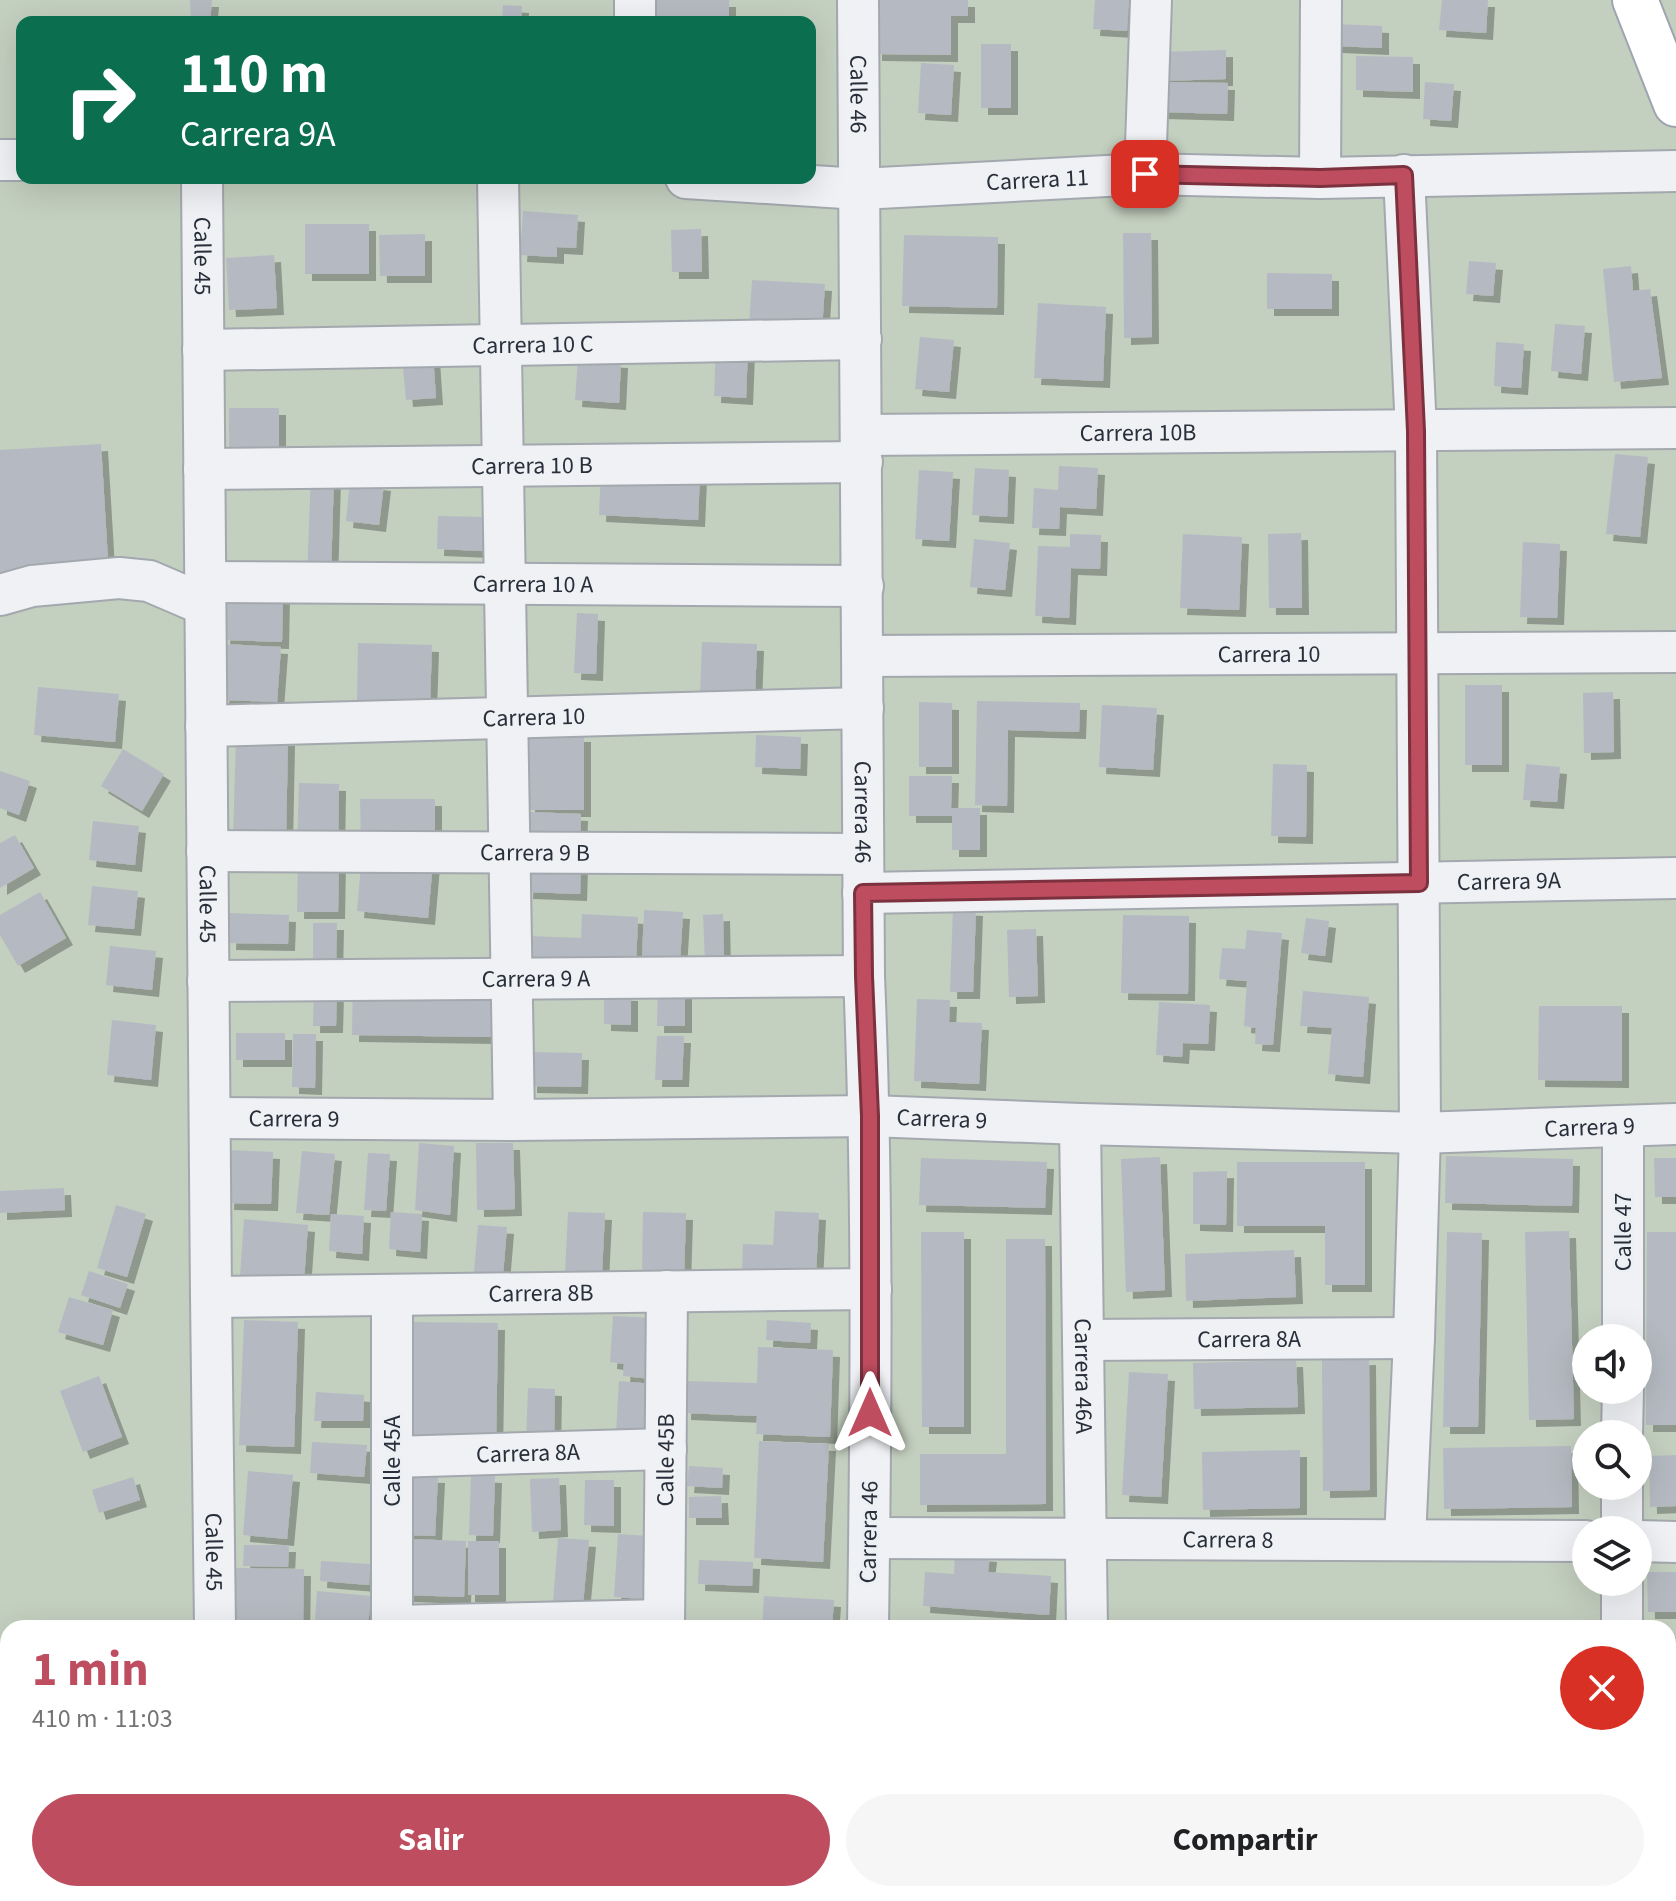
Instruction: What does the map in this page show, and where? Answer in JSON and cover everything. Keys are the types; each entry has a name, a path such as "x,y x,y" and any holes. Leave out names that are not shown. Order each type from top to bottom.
{"main road":[{"path":"1635,0 1676,104"}],"street":[{"name":"Calle 46","path":"858,0 860,189"},
{"path":"1145,174 1151,0"},
{"path":"1320,178 1321,0"},
{"name":"Carrera 11","path":"781,184 860,189 1145,174 1320,178 1674,174"},
{"path":"1404,175 1416,431 1420,1133 1405,1540"},
{"name":"Calle 45","path":"202,184 215,1620"},
{"path":"498,184 514,1120"},
{"name":"Carrera 46","path":"860,189 864,976 870,1116 871,1289 868,1620"},
{"name":"Carrera 10 C","path":"203,350 861,339"},
{"name":"Carrera 10B","path":"862,449 1416,431 1676,428"},
{"name":"Carrera 10 B","path":"204,469 502,466 862,449"},
{"path":"0,595 32,586 119,578 149,581 205,594"},
{"name":"Carrera 10 A","path":"205,594 505,584 863,586"},
{"name":"Carrera 10","path":"863,656 1676,652"},
{"name":"Carrera 10","path":"206,726 863,708"},
{"name":"Carrera 9 B","path":"207,851 509,853 863,873"},
{"name":"Carrera 9A","path":"863,873 1419,883 1676,878"},
{"name":"Carrera 9 A","path":"208,981 864,976"},
{"name":"Carrera 9","path":"210,1118 514,1120 870,1116 1420,1133 1676,1124"},
{"name":"Carrera 46A","path":"1080,1124 1087,1620"},
{"name":"Calle 47","path":"1623,1126 1623,1324"},
{"name":"Carrera 8B","path":"211,1297 871,1289"},
{"name":"Calle 45B","path":"664,1620 667,1291"},
{"name":"Calle 45A","path":"392,1295 392,1620"},
{"name":"Carrera 8A","path":"1083,1340 1414,1338"},
{"name":"Carrera 8A","path":"392,1457 666,1449"},
{"name":"Carrera 8","path":"870,1538 1572,1541"},
{"path":"1652,1541 1676,1542"},
{"path":"1622,1596 1622,1620"}],"green space":[{"path":"0,0 1676,0 1676,1620 0,1620"}],"building":[{"path":"190,0 212,0 211,16 191,16"},
{"path":"651,0 729,0 729,16 651,16"},
{"path":"875,0 968,0 968,16 951,16 951,55 875,54"},
{"path":"1095,0 1129,0 1127,31 1093,29"},
{"path":"1442,0 1488,0 1486,33 1439,30"},
{"path":"503,5 522,6 521,16 502,16"},
{"path":"1335,24 1382,26 1382,48 1334,46"},
{"path":"981,44 1011,44 1011,108 981,108"},
{"path":"1226,50 1226,79 1161,81 1160,52"},
{"path":"1356,56 1413,57 1413,92 1356,90"},
{"path":"921,63 954,65 951,115 918,113"},
{"path":"1160,82 1228,83 1227,114 1160,112"},
{"path":"1425,82 1454,84 1451,121 1423,119"},
{"path":"523,211 578,215 576,248 557,247 557,257 520,255"},
{"path":"305,224 369,224 369,274 305,274"},
{"path":"701,229 702,272 672,272 671,230"},
{"path":"1123,233 1151,233 1152,337 1124,338"},
{"path":"425,234 425,276 380,276 379,235"},
{"path":"904,235 998,237 997,308 902,306"},
{"path":"274,255 277,308 229,310 226,258"},
{"path":"1469,261 1496,263 1493,296 1466,294"},
{"path":"1631,266 1633,291 1650,289 1662,378 1614,382 1603,269"},
{"path":"1267,273 1332,274 1332,309 1267,309"},
{"path":"752,280 825,284 822,330 749,326"},
{"path":"1038,303 1106,307 1103,381 1034,378"},
{"path":"1555,324 1585,326 1581,374 1551,371"},
{"path":"920,337 954,340 949,392 915,389"},
{"path":"1496,342 1524,344 1521,388 1494,386"},
{"path":"716,347 748,348 746,398 714,396"},
{"path":"433,355 436,398 406,400 402,358"},
{"path":"578,359 621,361 619,403 575,400"},
{"path":"229,408 279,408 279,448 229,448"},
{"path":"101,444 109,577 0,584 0,450"},
{"path":"1615,454 1648,457 1640,537 1606,534"},
{"path":"1059,466 1098,468 1096,509 1060,507 1059,529 1032,528 1034,488 1058,490"},
{"path":"975,468 1009,470 1007,517 972,515"},
{"path":"601,470 700,475 698,520 599,515"},
{"path":"919,470 953,472 949,541 915,539"},
{"path":"311,474 334,474 331,575 307,575"},
{"path":"350,480 384,484 379,525 346,521"},
{"path":"438,516 484,517 483,551 437,549"},
{"path":"1301,533 1302,608 1269,608 1268,534"},
{"path":"1070,534 1101,535 1100,569 1071,568 1069,618 1035,616 1038,546 1070,547"},
{"path":"1183,534 1242,537 1239,610 1180,608"},
{"path":"974,539 1010,543 1005,590 970,587"},
{"path":"1523,542 1560,544 1557,618 1520,617"},
{"path":"225,589 283,590 282,642 223,640"},
{"path":"577,613 598,614 596,674 574,673"},
{"path":"702,642 757,644 755,697 700,695"},
{"path":"358,643 432,645 430,704 357,702"},
{"path":"225,644 281,647 277,702 222,700"},
{"path":"1465,685 1502,685 1502,765 1465,765"},
{"path":"38,687 119,694 115,742 34,735"},
{"path":"1613,692 1614,752 1584,753 1583,693"},
{"path":"977,701 1080,703 1079,732 1008,730 1007,806 975,805"},
{"path":"919,702 952,703 952,767 919,767"},
{"path":"1102,705 1157,708 1153,770 1099,767"},
{"path":"529,735 584,735 584,810 528,810"},
{"path":"756,735 801,737 800,769 755,767"},
{"path":"236,738 288,739 286,839 233,839"},
{"path":"123,749 164,774 142,811 101,786"},
{"path":"1273,764 1307,765 1306,837 1271,836"},
{"path":"1526,764 1560,767 1557,802 1523,800"},
{"path":"0,771 30,781 19,815 0,808"},
{"path":"909,776 952,776 951,808 980,808 980,850 952,850 952,816 909,816"},
{"path":"299,783 339,784 338,848 297,846"},
{"path":"360,799 435,799 435,841 361,842"},
{"path":"530,812 581,814 580,842 529,840"},
{"path":"93,821 139,826 135,865 89,860"},
{"path":"15,835 34,868 0,888 0,843"},
{"path":"362,854 433,861 428,918 357,911"},
{"path":"298,857 339,858 338,912 297,912"},
{"path":"527,860 581,862 580,894 526,892"},
{"path":"92,886 138,891 134,929 88,925"},
{"path":"40,892 66,938 18,966 0,935 0,915"},
{"path":"953,908 976,909 973,992 950,992"},
{"path":"644,910 683,912 680,962 642,960"},
{"path":"230,913 289,915 288,944 229,943"},
{"path":"582,914 638,917 636,965 527,960 529,936 581,938"},
{"path":"723,914 724,960 705,961 703,915"},
{"path":"1123,915 1189,916 1188,994 1121,993"},
{"path":"1306,918 1329,921 1325,956 1301,953"},
{"path":"313,923 337,923 336,967 313,966"},
{"path":"1036,929 1038,996 1009,997 1007,930"},
{"path":"1247,930 1282,933 1273,1045 1255,1044 1256,1028 1244,1026 1247,981 1219,979 1222,948 1245,949"},
{"path":"110,946 156,951 152,990 106,985"},
{"path":"353,980 492,983 491,1037 352,1035"},
{"path":"658,981 685,981 685,1026 657,1026"},
{"path":"314,987 337,988 336,1026 313,1026"},
{"path":"1303,991 1369,997 1363,1077 1328,1074 1332,1028 1300,1026"},
{"path":"604,993 631,994 631,1025 604,1024"},
{"path":"917,999 950,1000 949,1022 982,1023 979,1084 914,1081"},
{"path":"1159,1002 1210,1005 1208,1044 1183,1043 1182,1057 1156,1055"},
{"path":"1539,1006 1622,1006 1622,1081 1538,1080"},
{"path":"112,1020 156,1025 151,1080 107,1075"},
{"path":"236,1033 285,1033 285,1060 236,1060"},
{"path":"293,1034 316,1034 315,1088 292,1087"},
{"path":"657,1036 684,1036 682,1080 655,1080"},
{"path":"530,1052 582,1053 581,1087 530,1086"},
{"path":"419,1143 454,1146 450,1215 415,1210"},
{"path":"476,1143 513,1143 515,1209 477,1210"},
{"path":"229,1150 273,1152 271,1204 227,1203"},
{"path":"302,1151 335,1154 329,1215 296,1213"},
{"path":"368,1153 390,1154 386,1211 364,1210"},
{"path":"1446,1156 1573,1159 1572,1206 1445,1203"},
{"path":"1160,1157 1165,1290 1126,1292 1121,1159"},
{"path":"921,1158 1047,1162 1045,1208 919,1205"},
{"path":"1654,1158 1676,1158 1676,1197 1655,1197"},
{"path":"1237,1162 1365,1162 1365,1285 1325,1285 1325,1226 1237,1226"},
{"path":"1227,1171 1226,1225 1193,1224 1193,1172"},
{"path":"64,1188 65,1210 0,1213 0,1191"},
{"path":"116,1205 146,1214 127,1277 97,1268"},
{"path":"775,1211 819,1213 816,1275 742,1272 743,1244 773,1245"},
{"path":"391,1212 422,1214 420,1252 389,1249"},
{"path":"568,1212 605,1213 602,1274 565,1273"},
{"path":"643,1212 686,1213 684,1278 642,1277"},
{"path":"331,1214 364,1216 362,1254 329,1251"},
{"path":"244,1219 308,1225 304,1281 240,1276"},
{"path":"478,1225 507,1227 503,1275 474,1272"},
{"path":"1569,1231 1574,1419 1529,1420 1525,1232"},
{"path":"921,1232 964,1232 964,1427 922,1427"},
{"path":"1447,1232 1482,1233 1478,1427 1443,1427"},
{"path":"1647,1232 1676,1232 1676,1425 1652,1425 1652,1420 1646,1420 1646,1404 1652,1404 1652,1324 1647,1324"},
{"path":"1006,1239 1045,1239 1046,1504 920,1505 920,1454 1006,1454"},
{"path":"1294,1250 1296,1297 1186,1301 1185,1254"},
{"path":"89,1271 128,1284 120,1308 81,1295"},
{"path":"69,1297 113,1310 103,1345 58,1332"},
{"path":"613,1316 656,1318 652,1379 623,1376 624,1364 610,1362"},
{"path":"244,1320 298,1322 294,1447 239,1445"},
{"path":"767,1320 811,1323 810,1343 766,1340"},
{"path":"407,1322 498,1323 496,1448 405,1446"},
{"path":"758,1347 833,1350 830,1437 756,1434 757,1416 684,1413 685,1381 757,1383"},
{"path":"1369,1358 1370,1490 1323,1491 1322,1359"},
{"path":"1296,1360 1298,1407 1194,1409 1193,1363"},
{"path":"1129,1372 1168,1374 1161,1497 1122,1495"},
{"path":"99,1376 122,1437 83,1452 60,1391"},
{"path":"619,1381 653,1384 650,1436 616,1433"},
{"path":"528,1388 555,1389 554,1442 526,1441"},
{"path":"316,1392 364,1395 363,1421 314,1421"},
{"path":"759,1441 829,1444 823,1562 754,1558"},
{"path":"312,1442 367,1445 364,1477 310,1473"},
{"path":"1571,1446 1572,1507 1444,1509 1443,1448"},
{"path":"1300,1450 1300,1508 1203,1510 1202,1452"},
{"path":"1676,1455 1676,1506 1650,1507 1652,1456"},
{"path":"689,1466 723,1468 722,1488 687,1486"},
{"path":"248,1471 293,1475 287,1539 243,1535"},
{"path":"406,1475 438,1476 435,1536 403,1535"},
{"path":"471,1475 495,1476 493,1536 469,1535"},
{"path":"133,1477 140,1500 99,1513 92,1490"},
{"path":"559,1478 561,1530 532,1532 530,1479"},
{"path":"585,1480 614,1480 614,1526 584,1525"},
{"path":"721,1496 722,1518 689,1518 689,1497"},
{"path":"618,1534 649,1536 645,1599 614,1597"},
{"path":"558,1538 589,1540 583,1604 553,1602"},
{"path":"407,1539 466,1541 464,1597 405,1595"},
{"path":"468,1541 499,1541 499,1595 468,1595"},
{"path":"244,1545 289,1545 288,1567 243,1566"},
{"path":"955,1552 990,1555 988,1572 1051,1576 1049,1615 923,1606 925,1572 954,1574"},
{"path":"699,1560 753,1562 752,1586 698,1584"},
{"path":"321,1561 370,1564 369,1585 320,1581"},
{"path":"236,1568 304,1569 303,1620 235,1620"},
{"path":"1652,1572 1676,1572 1676,1612 1648,1612"},
{"path":"317,1591 371,1596 369,1620 315,1620"},
{"path":"764,1596 834,1600 833,1620 762,1620"}],"route":[{"path":"870,1413 870,1116 863,893 1419,883 1416,431 1404,175 1320,178 1145,174"}]}
